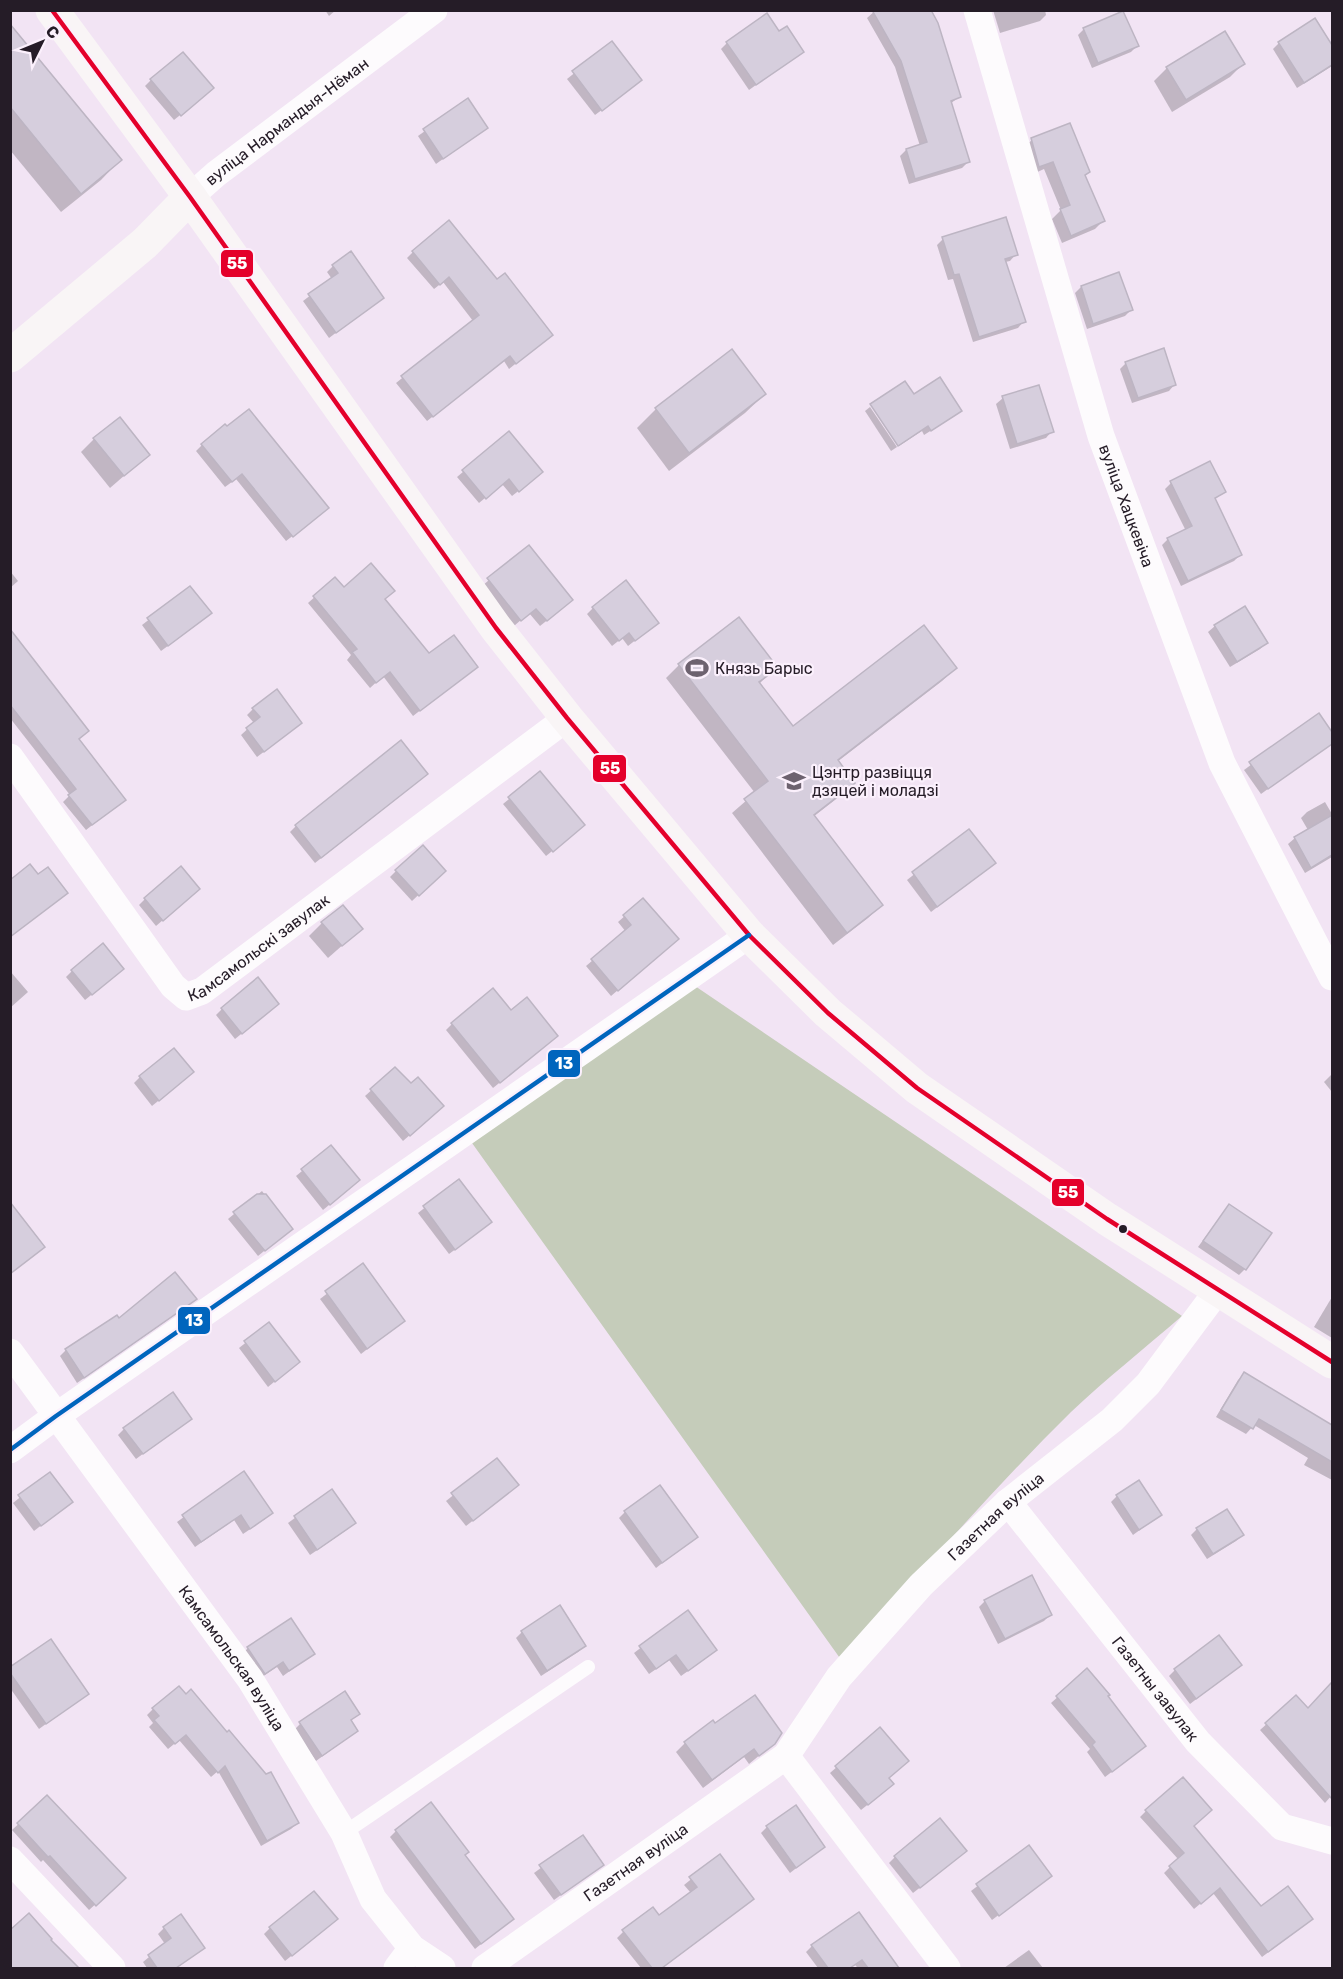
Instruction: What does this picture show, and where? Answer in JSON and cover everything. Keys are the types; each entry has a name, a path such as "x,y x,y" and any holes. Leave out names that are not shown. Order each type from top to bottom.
{"street":[{"path":"52,10 190,197 496,628 567,718 749,934 828,1013 917,1088 1107,1220 1332,1362"},
{"name":"вуліца Нармандыя-Нёман","path":"10,356 145,243 190,197 226,167 434,10"},
{"name":"вуліца Хацкевіча","path":"977,10 1101,436 1222,763 1332,977"},
{"name":"Камсамольскі завулак","path":"10,757 172,986 186,997 202,991 567,718"},
{"path":"10,1450 749,934"},
{"name":"Газетная вуліца","path":"485,1968 786,1756 846,1669 921,1585 1008,1502 1112,1420 1141,1391 1218,1290"},
{"name":"Камсамольская вуліца","path":"10,1352 250,1679 344,1833 372,1899 405,1958 442,1968"},
{"name":"Газетны завулак","path":"1008,1502 1198,1742 1282,1827 1332,1841"},
{"path":"786,1756 947,1968"},
{"path":"10,1860 112,1968"}],"lane":[{"path":"344,1833 588,1666"}],"green space":[{"path":"695,986 1182,1316 1084,1400 1041,1442 842,1661 472,1143"}],"building":[{"path":"872,10 931,10 938,23 961,97 951,101 970,162 915,179 906,149 927,142 901,61"},
{"path":"1123,11 1139,46 1098,63 1083,28"},
{"path":"767,13 779,31 787,26 804,52 756,85 726,42"},
{"path":"1315,18 1332,45 1332,65 1304,83 1278,42"},
{"path":"10,24 122,160 81,194 10,107"},
{"path":"1225,31 1245,64 1186,100 1166,67"},
{"path":"612,41 642,80 602,111 572,71"},
{"path":"183,52 214,88 181,116 150,79"},
{"path":"468,98 488,128 443,159 423,129"},
{"path":"1070,123 1090,172 1085,175 1105,221 1071,236 1060,209 1070,205 1053,162 1039,167 1031,138"},
{"path":"1006,217 1018,255 1005,259 1026,322 979,337 959,274 954,275 942,237"},
{"path":"449,220 497,279 505,273 553,335 516,364 510,356 433,417 401,376 479,315 449,277 440,285 412,251"},
{"path":"351,251 384,298 336,333 308,294 338,273 332,265"},
{"path":"1119,272 1133,310 1093,324 1081,286"},
{"path":"1164,348 1176,385 1138,398 1125,362"},
{"path":"732,349 766,394 689,453 655,408"},
{"path":"940,377 962,411 931,431 928,426 898,446 870,404 905,381 914,394"},
{"path":"1039,385 1054,432 1017,444 1002,396"},
{"path":"249,409 329,508 293,537 242,474 232,482 201,444 225,424 227,426"},
{"path":"120,417 150,455 124,476 93,438"},
{"path":"509,431 543,472 519,492 509,479 486,499 462,470"},
{"path":"1210,461 1226,492 1215,498 1242,555 1188,581 1167,538 1192,526 1170,481"},
{"path":"529,545 573,600 547,621 536,609 521,621 487,578"},
{"path":"371,563 395,591 385,599 429,653 454,635 478,667 420,711 390,672 376,683 352,652 357,649 313,596 335,577 344,587"},
{"path":"626,580 659,623 635,641 629,633 619,641 592,607"},
{"path":"190,586 212,613 168,646 147,618"},
{"path":"1245,606 1268,643 1237,662 1214,625"},
{"path":"739,617 778,668 759,682 793,726 924,625 957,668 838,760 855,783 814,815 883,905 847,933 744,799 768,781 678,664"},
{"path":"10,629 89,731 79,739 126,800 92,825 68,795 76,789 10,705"},
{"path":"277,689 302,723 264,752 246,728 260,717 252,708"},
{"path":"1319,713 1332,732 1332,744 1268,789 1249,762"},
{"path":"401,740 428,774 321,858 295,825"},
{"path":"540,771 585,825 553,852 508,797"},
{"path":"1332,815 1332,855 1311,868 1294,837"},
{"path":"969,829 996,863 937,907 912,872"},
{"path":"423,845 446,871 419,896 395,870"},
{"path":"30,864 38,874 48,867 68,893 10,937 10,880"},
{"path":"181,866 200,889 163,921 144,898"},
{"path":"643,898 679,939 618,991 591,959 631,925 623,915"},
{"path":"343,905 363,929 342,946 321,922"},
{"path":"103,943 124,969 92,995 71,970"},
{"path":"258,977 279,1004 242,1034 221,1008"},
{"path":"493,988 511,1010 527,997 558,1036 500,1083 451,1023"},
{"path":"174,1048 194,1072 159,1101 139,1076"},
{"path":"395,1067 411,1083 418,1077 444,1106 410,1136 370,1089"},
{"path":"331,1145 360,1180 330,1205 301,1169"},
{"path":"459,1179 492,1222 455,1250 423,1206"},
{"path":"257,1194 266,1194 293,1229 265,1251 233,1212"},
{"path":"10,1202 45,1247 10,1274"},
{"path":"1229,1204 1272,1233 1246,1270 1203,1241"},
{"path":"363,1263 405,1321 367,1349 325,1291"},
{"path":"175,1272 197,1299 84,1378 65,1349 117,1315 119,1318"},
{"path":"269,1322 300,1362 275,1382 244,1341"},
{"path":"1244,1372 1332,1425 1332,1462 1259,1419 1253,1429 1221,1410"},
{"path":"173,1392 192,1419 143,1454 123,1428"},
{"path":"497,1458 519,1485 473,1521 451,1493"},
{"path":"244,1471 273,1513 250,1529 241,1515 201,1542 182,1515"},
{"path":"50,1472 73,1502 41,1526 18,1495"},
{"path":"1139,1480 1162,1515 1139,1530 1116,1495"},
{"path":"660,1485 698,1537 662,1563 624,1511"},
{"path":"332,1489 356,1523 317,1550 294,1516"},
{"path":"1227,1509 1244,1535 1213,1554 1196,1528"},
{"path":"1032,1575 1052,1615 1005,1639 984,1600"},
{"path":"560,1605 586,1646 547,1671 521,1631"},
{"path":"688,1610 717,1650 688,1671 676,1655 656,1669 639,1646"},
{"path":"291,1618 315,1654 289,1671 283,1662 265,1674 247,1647"},
{"path":"1219,1635 1242,1665 1196,1699 1174,1669"},
{"path":"51,1639 89,1694 46,1724 10,1673 10,1667"},
{"path":"1087,1668 1110,1695 1108,1696 1146,1746 1112,1772 1092,1745 1095,1742 1056,1696"},
{"path":"1332,1682 1332,1799 1265,1723 1296,1695 1308,1708"},
{"path":"179,1686 186,1694 191,1689 266,1774 271,1772 299,1823 267,1841 225,1766 218,1773 186,1735 175,1744 154,1720 159,1716 152,1708"},
{"path":"345,1691 360,1714 351,1720 358,1731 322,1756 299,1722"},
{"path":"755,1695 782,1733 775,1744 759,1756 754,1749 712,1780 684,1742 713,1720 715,1723"},
{"path":"880,1727 909,1761 889,1778 894,1784 868,1805 835,1766"},
{"path":"1183,1777 1212,1810 1194,1826 1261,1906 1288,1886 1313,1919 1268,1952 1220,1888 1201,1904 1169,1866 1184,1853 1145,1810"},
{"path":"47,1795 126,1878 96,1906 17,1823"},
{"path":"431,1802 469,1852 465,1855 514,1919 481,1944 395,1830"},
{"path":"796,1805 825,1847 796,1868 766,1826"},
{"path":"940,1818 967,1851 920,1888 894,1856"},
{"path":"583,1835 604,1865 561,1895 539,1865"},
{"path":"1029,1845 1052,1876 999,1916 976,1884"},
{"path":"720,1854 754,1899 662,1968 652,1968 622,1930 653,1907 659,1915 697,1887 689,1877"},
{"path":"314,1891 338,1919 292,1956 269,1927"},
{"path":"859,1912 899,1968 868,1968 862,1960 850,1968 828,1968 811,1945"},
{"path":"29,1913 51,1940 79,1968 10,1968 10,1930"},
{"path":"181,1914 205,1948 176,1968 157,1968 148,1955 171,1938 163,1927"}],"transit line":[{"name":"55","path":"52,10 190,197 496,628 567,718 749,935 828,1013 917,1088 1107,1219 1332,1362"},
{"name":"13","path":"10,1450 749,935"}],"place":[{"name":"Князь Барыс","path":"697,668"},
{"name":"Цэнтр развіцця дзяцей і моладзі","path":"794,781"}]}
